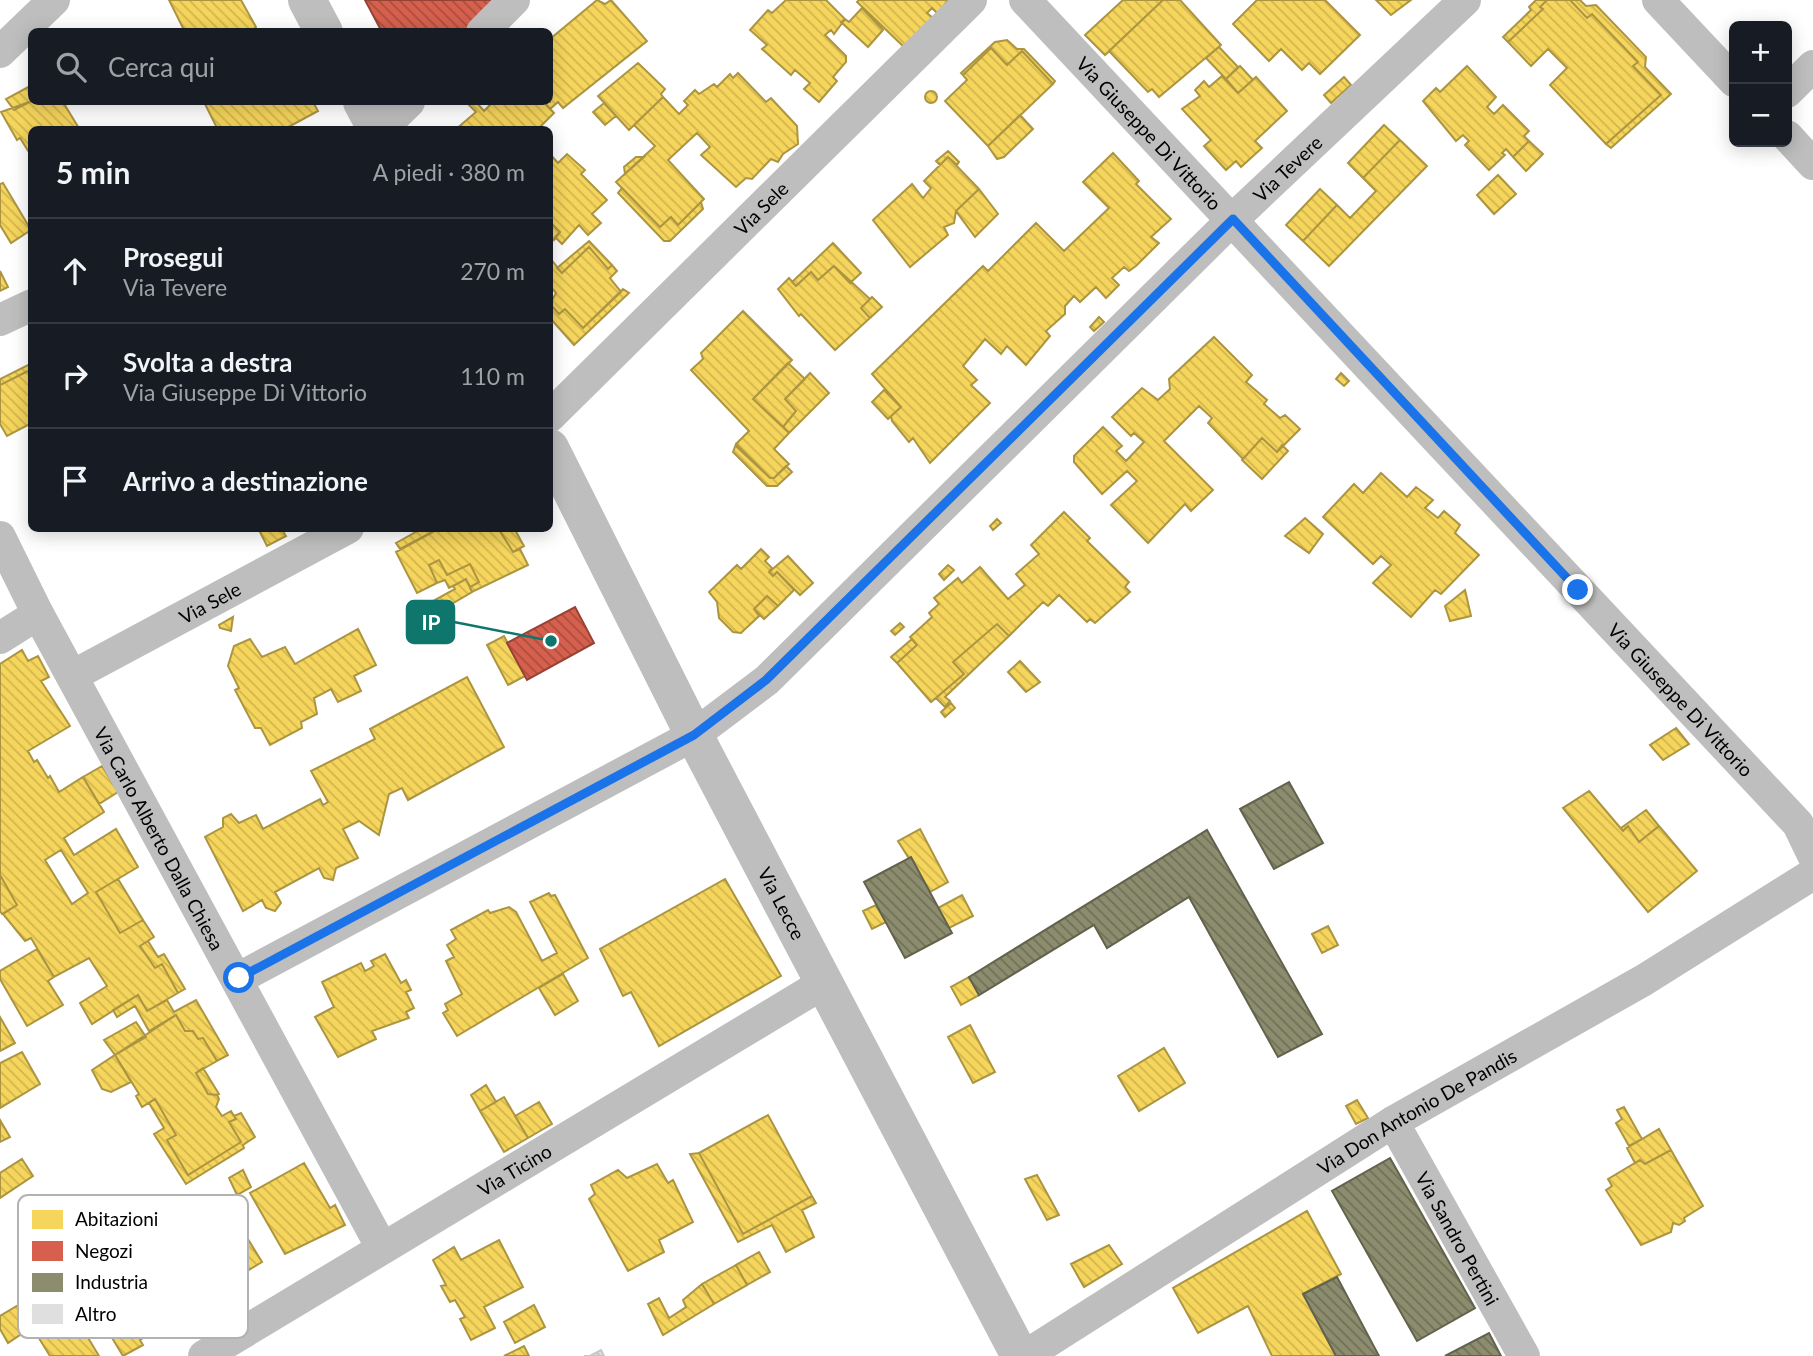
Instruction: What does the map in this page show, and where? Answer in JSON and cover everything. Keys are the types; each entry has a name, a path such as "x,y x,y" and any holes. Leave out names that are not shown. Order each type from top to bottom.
{"street":[{"path":"0,52 54,0"},
{"path":"307,0 322,28"},
{"path":"486,28 514,0"},
{"name":"Via Sele","path":"553,413 971,0"},
{"name":"Via Giuseppe Di Vittorio","path":"1025,0 1798,824 1813,855"},
{"name":"Via Tevere","path":"239,978 694,735 766,680 1233,219 1465,0"},
{"path":"1658,0 1729,75"},
{"path":"1792,87 1813,66"},
{"path":"364,105 377,126"},
{"path":"383,126 406,105"},
{"path":"1792,141 1813,164"},
{"path":"0,320 28,306"},
{"name":"Via Lecce","path":"553,454 694,735 1023,1356"},
{"name":"Via Sele","path":"72,676 341,532"},
{"name":"Via Carlo Alberto Dalla Chiesa","path":"0,537 38,614 239,978 382,1248"},
{"path":"0,638 38,614"},
{"name":"Via Don Antonio De Pandis","path":"1023,1356 1393,1122 1644,980 1813,874"},
{"name":"Via Ticino","path":"248,1329 824,984"},
{"name":"Via Sandro Pertini","path":"1393,1122 1524,1356"},
{"name":"Via Ticino","path":"204,1356 234,1338"}],"building: Abitazioni":[{"path":"169,0 241,0 256,27 255,28 183,28"},
{"path":"597,0 605,4 611,0 647,41 563,108 558,102 550,109 547,105 553,105 553,37"},
{"path":"786,0 826,0 845,19 834,34 831,30 825,35 846,56 846,62 833,77 837,81 819,102 804,89 810,83 795,70 791,75 762,49 767,45 750,30 768,10 772,13"},
{"path":"948,0 938,14 932,8 927,13 933,18 904,47 857,2"},
{"path":"1123,0 1163,0 1105,55 1085,35"},
{"path":"1163,0 1180,0 1221,45 1159,97 1152,89 1148,92 1109,51"},
{"path":"1257,0 1325,0 1360,35 1320,74 1309,63 1302,70 1281,49 1269,61 1233,24"},
{"path":"1376,0 1411,0 1391,15"},
{"path":"1536,0 1547,0 1540,7 1543,9 1508,42 1503,37 1531,10 1529,7"},
{"path":"1547,0 1570,0 1587,18 1592,14 1638,62 1633,66 1661,95 1606,144 1550,85 1567,68 1548,49 1531,66 1508,42 1543,9 1540,7"},
{"path":"1570,0 1580,0 1586,6 1596,5 1646,57 1645,67 1671,94 1611,148 1606,144 1661,95 1633,66 1638,62 1592,14 1587,18"},
{"path":"862,8 883,30 868,47 841,22 845,19 849,22"},
{"path":"1007,40 1017,49 1024,49 1055,81 1053,84 1022,51 1007,65 991,48 963,75 961,73 995,42"},
{"path":"1219,47 1238,67 1226,79 1206,58"},
{"path":"991,48 1007,65 1022,51 1053,84 988,146 945,101 967,80 963,75"},
{"path":"638,63 665,89 661,94 663,97 629,130 598,96"},
{"path":"1240,66 1253,80 1238,93 1226,79"},
{"path":"1467,66 1496,97 1487,107 1494,114 1503,105 1529,131 1524,136 1529,141 1513,157 1506,149 1502,153 1505,155 1489,170 1465,145 1469,141 1463,135 1456,141 1423,101 1436,88 1440,92"},
{"path":"738,73 766,102 771,98 797,126 798,144 783,154 778,162 771,159 752,179 746,178 736,187 701,155 710,147 697,133 668,160 704,199 678,225 671,217 660,227 616,182 655,146 634,125 663,97 679,114 688,105 684,101 695,90 699,94 714,84 717,87 730,74 733,78"},
{"path":"1222,76 1238,93 1256,77 1287,111 1255,141 1262,148 1241,167 1236,161 1226,170 1204,146 1211,140 1182,109 1200,96 1195,90 1204,81 1209,87"},
{"path":"1344,77 1351,85 1331,103 1324,95"},
{"path":"28,87 28,103 14,110 6,99"},
{"path":"931,91 937,97 931,103 925,97"},
{"path":"28,102 28,105 65,105 78,126 28,126 28,151 20,138 17,140 1,112"},
{"path":"604,103 616,116 605,125 593,112"},
{"path":"206,105 315,105 318,111 290,126 216,126"},
{"path":"469,105 479,105 484,111 490,105 547,105 554,113 541,126 460,126 476,112"},
{"path":"1020,115 1033,129 1004,157 997,159 988,146"},
{"path":"1384,125 1400,140 1363,178 1348,163"},
{"path":"1400,140 1427,166 1329,266 1303,241 1337,205 1350,218 1376,191 1363,178"},
{"path":"1529,141 1543,154 1526,171 1513,157"},
{"path":"948,151 959,162 957,165 948,157 940,165 936,161"},
{"path":"1113,153 1139,181 1136,184 1171,219 1151,237 1159,243 1136,266 1129,271 1124,267 1112,278 1119,285 1106,298 1096,287 1080,302 1074,296 1065,306 1065,314 1046,331 1050,336 1026,365 1007,346 1001,354 985,339 963,366 977,380 971,385 990,403 930,463 913,438 909,442 892,421 891,416 901,407 872,374 983,266 988,271 1036,223 1064,251 1109,208 1083,182"},
{"path":"567,154 585,170 581,174 607,200 592,214 601,223 588,235 579,225 562,244 555,237 560,232 553,225 553,157 558,163"},
{"path":"636,157 644,157 625,174 624,167"},
{"path":"948,157 979,189 956,211 954,223 944,227 948,235 910,267 873,220 912,184 923,198 931,188 924,181"},
{"path":"1498,175 1516,194 1494,214 1477,195"},
{"path":"3,183 28,225 28,232 11,243 0,225 0,184"},
{"path":"622,188 660,227 671,217 678,225 701,202 703,209 670,241 664,241 618,193"},
{"path":"979,189 998,214 975,237 956,211"},
{"path":"1320,189 1337,205 1303,241 1286,225"},
{"path":"553,225 560,232 553,239"},
{"path":"589,241 612,265 608,269 589,247 562,273 557,268"},
{"path":"833,243 861,273 850,283 834,266 818,280 811,272 796,286 792,282"},
{"path":"589,247 608,269 612,265 617,271 610,278 621,292 583,328 565,309 559,314 553,307 556,293 553,290 553,262 562,273"},
{"path":"834,266 870,299 861,308 870,318 835,350 801,314 799,316 778,289 789,278 796,286 811,272 818,280"},
{"path":"0,271 8,287 0,291"},
{"path":"623,289 629,293 574,345 553,321 553,307 559,314 565,309 583,328"},
{"path":"872,297 882,307 870,318 861,308"},
{"path":"743,311 792,360 753,399 789,433 774,449 789,464 774,478 770,478 737,447 737,443 749,431 691,370 703,359 701,353"},
{"path":"1099,317 1104,322 1094,331 1090,327"},
{"path":"1214,337 1252,375 1246,382 1267,400 1264,404 1280,418 1285,415 1300,429 1277,452 1262,438 1243,459 1208,423 1212,418 1199,406 1164,441 1213,490 1191,511 1185,504 1148,543 1111,505 1137,481 1127,471 1102,494 1074,462 1074,456 1103,427 1122,446 1116,451 1126,461 1144,442 1134,433 1131,436 1112,417 1142,388 1158,400 1170,389 1169,379"},
{"path":"788,363 805,379 785,399 796,411 783,427 753,399"},
{"path":"28,365 28,371 0,385 0,379"},
{"path":"28,371 28,425 7,436 0,424 0,385"},
{"path":"810,373 829,393 789,433 783,427 796,411 785,399"},
{"path":"1341,373 1349,381 1344,386 1336,379"},
{"path":"884,390 901,407 888,419 872,402"},
{"path":"1262,438 1277,452 1282,445 1288,451 1262,479 1242,460"},
{"path":"736,444 770,478 774,478 786,466 792,472 777,486 767,486 733,452"},
{"path":"1381,473 1407,497 1416,487 1433,500 1425,508 1438,518 1444,511 1460,525 1455,533 1479,555 1441,594 1435,590 1411,617 1373,583 1391,565 1381,556 1373,564 1323,517 1354,484 1363,493"},
{"path":"1064,512 1090,538 1087,541 1129,582 1125,587 1130,592 1095,623 1090,619 1087,622 1059,595 1048,606 1043,602 1009,636 997,624 953,662 964,674 931,702 897,663 917,645 910,637 932,617 929,613 939,604 934,598 958,578 962,583 980,567 1008,599 1025,585 1016,574 1039,554 1031,545"},
{"path":"1305,518 1323,534 1309,553 1285,536"},
{"path":"997,519 1001,523 993,530 990,526"},
{"path":"260,532 284,532 286,536 267,546"},
{"path":"416,532 432,532 400,549 396,543"},
{"path":"433,532 500,532 513,552 520,549 528,565 472,592 470,587 479,582 470,564 447,575 439,560 429,565 437,583 417,593 396,552"},
{"path":"500,532 516,532 524,546 513,552"},
{"path":"761,549 769,557 765,561 772,568 769,572 773,576 777,572 794,590 778,606 767,596 754,609 759,616 741,633 733,632 719,618 717,602 709,592 737,565 741,569"},
{"path":"788,556 813,583 800,595 777,572 773,576 769,572"},
{"path":"439,560 447,575 470,564 479,582 470,587 466,579 449,588 445,580 437,583 429,565"},
{"path":"948,565 954,570 944,580 939,574"},
{"path":"466,579 472,592 431,616 426,605 455,589 453,586"},
{"path":"1465,590 1471,616 1450,621 1445,606"},
{"path":"767,596 778,606 764,619 754,609"},
{"path":"233,617 231,631 220,628 219,625"},
{"path":"900,623 904,627 895,635 891,631"},
{"path":"997,624 1009,636 945,697 950,701 945,707 936,698 964,674 953,662"},
{"path":"358,629 376,665 354,676 361,691 338,702 331,689 314,698 317,714 301,722 302,728 270,745 261,728 255,728 235,690 239,688 228,666 234,646 250,639 262,657 285,647 295,664"},
{"path":"504,636 525,676 508,685 487,645"},
{"path":"912,639 917,645 897,663 891,657"},
{"path":"22,650 28,661 38,656 49,677 41,681 70,726 28,751 48,778 50,776 59,792 83,777 104,812 64,838 74,855 116,829 138,867 96,892 120,933 143,920 154,937 140,946 155,968 162,964 178,993 147,1011 138,995 92,1024 80,1003 107,986 89,958 54,977 31,938 25,941 3,914 17,905 0,875 0,664","holes":["61,850 88,893 72,904 45,860"]},
{"path":"1020,661 1040,682 1026,692 1008,672"},
{"path":"467,677 504,747 408,800 402,788 389,794 379,835 359,821 343,829 358,858 336,868 333,880 324,878 319,868 275,892 281,903 275,911 266,908 262,900 243,911 205,837 223,827 223,818 231,814 239,823 256,815 263,829 320,799 323,805 328,802 311,771 375,739 370,729"},
{"path":"951,703 955,708 945,717 941,712"},
{"path":"1676,728 1689,744 1663,760 1650,745"},
{"path":"102,766 118,792 99,804 83,777"},
{"path":"1589,791 1623,831 1628,826 1639,842 1659,826 1697,871 1648,912 1563,808"},
{"path":"1646,810 1659,826 1639,842 1628,826 1623,831 1621,828"},
{"path":"920,829 948,882 930,892 898,841"},
{"path":"0,875 17,905 2,914 0,911"},
{"path":"118,879 143,920 120,933 96,892"},
{"path":"725,879 781,976 659,1046 631,992 623,996 600,949"},
{"path":"549,893 551,896 555,895 588,958 457,1036 443,1013 448,1010 445,1004 462,994 446,961 454,957 447,945 456,939 451,930 488,910 490,913 509,907 516,912 542,961 557,953 530,902"},
{"path":"962,895 973,916 949,928 938,908"},
{"path":"876,905 886,922 872,929 863,911"},
{"path":"1328,926 1338,945 1322,953 1312,934"},
{"path":"148,941 158,957 164,954 185,989 178,993 162,964 155,968 140,946"},
{"path":"37,949 54,977 48,981 63,1005 27,1026 0,979 0,971"},
{"path":"385,954 401,983 406,980 411,990 406,992 414,1008 406,1012 409,1018 372,1031 376,1039 338,1057 315,1017 334,1007 322,982 361,963 365,971 374,966 371,961"},
{"path":"563,974 578,1001 555,1015 539,988"},
{"path":"969,977 979,995 961,1005 951,987"},
{"path":"138,995 147,1011 167,1000 174,1012 196,1000 228,1055 217,1061 203,1038 198,1039 193,1031 185,1031 176,1015 149,1031 135,1006 117,1017 113,1010"},
{"path":"176,1015 185,1031 193,1031 198,1039 203,1038 217,1061 196,1073 208,1094 217,1095 219,1099 216,1107 222,1116 231,1111 236,1119 229,1122 241,1142 188,1175 167,1140 176,1135 155,1099 142,1107 136,1096 139,1094 115,1055"},
{"path":"0,1017 15,1043 0,1051"},
{"path":"136,1022 146,1037 115,1055 104,1040"},
{"path":"970,1025 995,1072 973,1083 948,1037"},
{"path":"1164,1048 1185,1083 1139,1111 1118,1076"},
{"path":"22,1052 40,1084 0,1108 0,1063"},
{"path":"115,1055 131,1082 111,1092 102,1089 92,1070"},
{"path":"203,1068 219,1094 208,1094 196,1073"},
{"path":"486,1085 496,1102 480,1111 471,1095"},
{"path":"504,1097 528,1138 504,1152 480,1111"},
{"path":"155,1099 176,1135 167,1140 188,1175 241,1142 229,1122 236,1119 234,1116 241,1113 255,1137 243,1145 244,1148 186,1184 154,1134 164,1128 149,1103"},
{"path":"1357,1100 1368,1118 1356,1124 1346,1106"},
{"path":"539,1102 552,1124 528,1138 515,1116"},
{"path":"1624,1107 1642,1139 1629,1146 1616,1123 1622,1119 1617,1110"},
{"path":"768,1115 812,1196 743,1234 699,1153"},
{"path":"0,1120 10,1137 0,1142"},
{"path":"1659,1129 1671,1150 1645,1164 1640,1160 1635,1163 1627,1148"},
{"path":"1671,1150 1703,1206 1684,1218 1685,1221 1679,1225 1673,1223 1671,1232 1641,1245 1606,1190 1612,1186 1608,1179 1640,1160 1645,1164"},
{"path":"699,1153 743,1234 812,1196 816,1203 802,1210 814,1237 786,1252 772,1225 738,1242 690,1154"},
{"path":"22,1159 33,1176 0,1198 0,1173"},
{"path":"304,1163 330,1208 335,1205 345,1225 285,1254 250,1193"},
{"path":"657,1164 668,1183 673,1180 693,1222 659,1240 664,1252 628,1271 589,1199 595,1194 591,1185 618,1170 627,1178"},
{"path":"243,1170 251,1187 237,1195 229,1178"},
{"path":"1037,1175 1059,1215 1047,1220 1025,1179"},
{"path":"1307,1211 1341,1274 1303,1294 1336,1356 1272,1356 1248,1306 1198,1333 1173,1288"},
{"path":"248,1239 262,1262 248,1270"},
{"path":"499,1240 523,1287 484,1307 495,1328 471,1340 460,1319 465,1317 455,1300 450,1302 441,1286 446,1285 433,1260 454,1247 461,1260"},
{"path":"1109,1245 1122,1264 1084,1287 1071,1264"},
{"path":"759,1252 770,1272 747,1285 736,1265"},
{"path":"736,1265 747,1285 714,1304 702,1284"},
{"path":"702,1284 714,1304 663,1335 648,1304 659,1298 669,1318 686,1307 683,1300"},
{"path":"18,1305 18,1336 8,1343 0,1329 0,1316"},
{"path":"534,1305 545,1327 515,1343 504,1322"},
{"path":"39,1338 88,1338 99,1356 50,1356"},
{"path":"112,1338 143,1338 140,1340 143,1345 123,1356"},
{"path":"524,1346 529,1356 504,1356"}],"building: Negozi":[{"path":"365,0 502,0 475,28 380,28"},
{"path":"575,607 594,643 527,680 507,643"}],"building: Industria":[{"path":"1289,782 1323,843 1274,869 1240,809"},
{"path":"1207,830 1322,1034 1278,1057 1189,897 1107,948 1094,925 979,995 969,977"},
{"path":"911,857 952,933 905,958 864,882"},
{"path":"1390,1158 1475,1308 1417,1341 1332,1191"},
{"path":"1337,1277 1379,1356 1336,1356 1303,1294"},
{"path":"1489,1333 1501,1356 1445,1356"}],"building: Altro":[{"path":"601,1350 604,1356 590,1356"}],"place":[{"name":"IP","path":"551,641"}],"route":[{"path":"239,978 694,735 766,680 1233,219 1578,590"}]}
